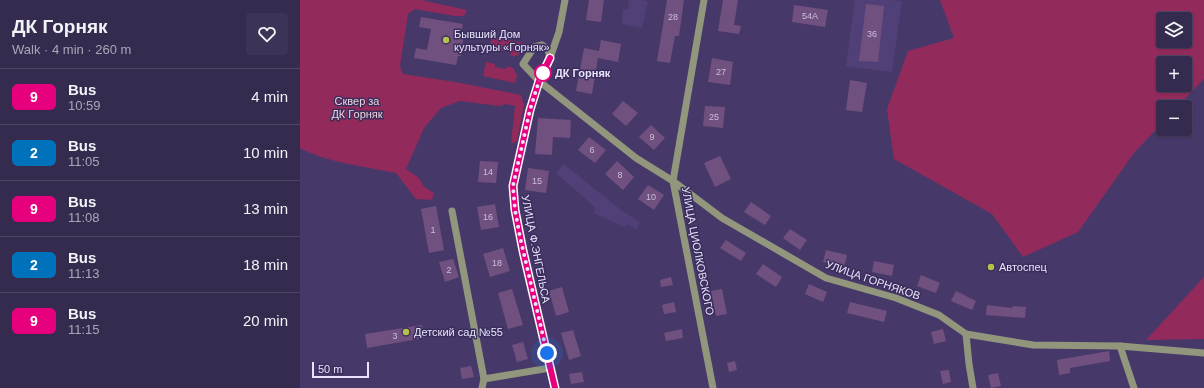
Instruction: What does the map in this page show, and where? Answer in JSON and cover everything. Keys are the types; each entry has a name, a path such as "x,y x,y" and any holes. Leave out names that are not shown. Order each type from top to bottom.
{"street":[{"name":"УЛИЦА Ф.ЭНГЕЛЬСА","path":"555,388 523,251 515,210 513,186 525,131 539,81 550,58 559,32 564,0"},
{"name":"УЛИЦА ЦИОЛКОВСКОГО","path":"704,0 673,180 713,388"},
{"name":"УЛИЦА ГОРНЯКОВ","path":"550,58 548,50 542,45 534,47 523,64 539,81 636,158 673,180 722,218 826,278 896,298 939,315 966,334 1033,345 1120,346 1204,354"},
{"path":"452,211 484,379 482,388"},
{"path":"966,334 968,364 973,388"},
{"path":"1120,346 1134,388"},
{"path":"484,379 550,368"}],"shaded area":[{"path":"629,0 643,0 648,2 642,28 622,24 623,10 628,9"},
{"path":"855,0 902,1 892,72 846,66"},
{"path":"564,164 621,210 640,223 637,229 627,224 624,227 594,213 595,207 556,173"}],"green space":[{"name":"Сквер за ДК Горняк","path":"300,0 421,0 467,10 464,16 455,16 415,9 408,14 400,66 403,74 455,82 521,95 524,105 517,141 511,144 515,106 506,104 500,106 460,101 441,108 424,128 406,169 419,178 424,187 434,193 432,200 416,199 396,173 321,157 300,148"},
{"path":"940,0 1204,0 1204,79 1192,91 1192,56 1156,56 1156,92 1191,92 1184,100 1156,100 1156,129 1134,153 1078,232 1023,257 992,214 894,159 887,109 908,51 954,38"},
{"path":"492,37 524,43 523,51 516,56 511,56 510,52 499,50 498,52 489,51"},
{"path":"486,62 495,64 495,67 506,69 508,66 513,68 517,76 515,83 483,76"},
{"path":"1204,277 1204,339 1146,340"}],"building":[{"path":"589,0 604,0 601,22 586,20"},
{"path":"667,0 684,0 679,36 675,36 670,63 657,61"},
{"path":"723,0 738,0 734,25 741,26 739,34 718,31"},
{"path":"866,4 884,6 878,62 859,61"},
{"path":"794,5 828,10 825,27 792,22"},
{"name":"Бывший Дом культуры «Горняк»","path":"421,17 463,24 461,33 464,33 461,56 458,56 456,65 414,58 416,48 427,50 431,29 419,27"},
{"path":"601,40 621,44 618,62 598,58 592,94 576,91 584,48 599,51"},
{"path":"712,58 733,62 730,85 708,82"},
{"path":"850,80 867,83 862,112 846,110"},
{"path":"623,101 638,113 626,126 612,114"},
{"path":"705,106 725,107 723,128 703,126"},
{"path":"538,118 571,120 570,138 553,137 552,155 535,154"},
{"path":"651,125 665,138 654,150 639,137"},
{"path":"589,137 606,150 595,163 578,150"},
{"path":"720,156 731,179 715,187 704,163"},
{"path":"480,161 498,162 496,183 478,182"},
{"path":"617,161 634,177 623,190 605,174"},
{"path":"528,168 549,171 546,193 525,190"},
{"path":"648,185 664,195 654,210 638,199"},
{"path":"751,202 771,216 765,225 744,212"},
{"path":"495,204 499,227 481,230 477,207"},
{"path":"436,206 444,250 429,253 421,209"},
{"path":"790,229 807,240 800,250 783,238"},
{"path":"726,240 746,253 741,261 720,248"},
{"path":"503,248 510,271 490,277 483,254"},
{"path":"826,250 847,255 844,267 823,262"},
{"path":"453,259 459,277 445,282 439,262"},
{"path":"874,261 894,265 892,276 872,272"},
{"path":"763,264 782,277 776,287 756,274"},
{"path":"921,275 940,283 936,293 917,286"},
{"path":"671,277 673,285 661,287 660,280"},
{"path":"809,284 827,292 823,302 805,294"},
{"path":"562,287 569,312 556,316 549,291"},
{"path":"512,289 523,325 508,329 498,293"},
{"path":"722,289 727,314 716,316 711,291"},
{"path":"956,291 976,301 972,310 951,301"},
{"path":"674,302 676,312 664,314 662,305"},
{"path":"850,302 887,311 884,322 847,313"},
{"path":"987,305 1012,308 1013,306 1026,307 1025,318 986,315"},
{"path":"422,325 424,338 367,348 365,334"},
{"path":"682,329 683,338 666,341 664,333"},
{"path":"943,329 946,341 934,344 931,332"},
{"path":"573,330 581,356 569,360 561,333"},
{"path":"523,342 528,359 517,362 512,345"},
{"path":"1109,351 1110,361 1070,368 1070,373 1059,375 1057,360"},
{"path":"735,361 737,370 729,372 727,363"},
{"path":"471,366 474,377 462,379 460,368"},
{"path":"949,370 951,382 943,384 940,371"},
{"path":"582,372 584,382 571,384 569,374"},
{"path":"998,373 1001,386 991,388 988,375"}],"bus line":[{"name":"9","path":"550,58 539,81 530,110 513,186 515,210 523,251 555,388"}],"place":[{"name":"Бывший Дом культуры «Горняк»","path":"446,40"},
{"name":"ДК Горняк","path":"543,73"},
{"name":"Автоспец","path":"991,267"},
{"name":"Детский сад №55","path":"406,332"}],"route":[{"path":"543,73 545,70 539,81 530,110 513,186 515,210 520,237 547,353"}]}
